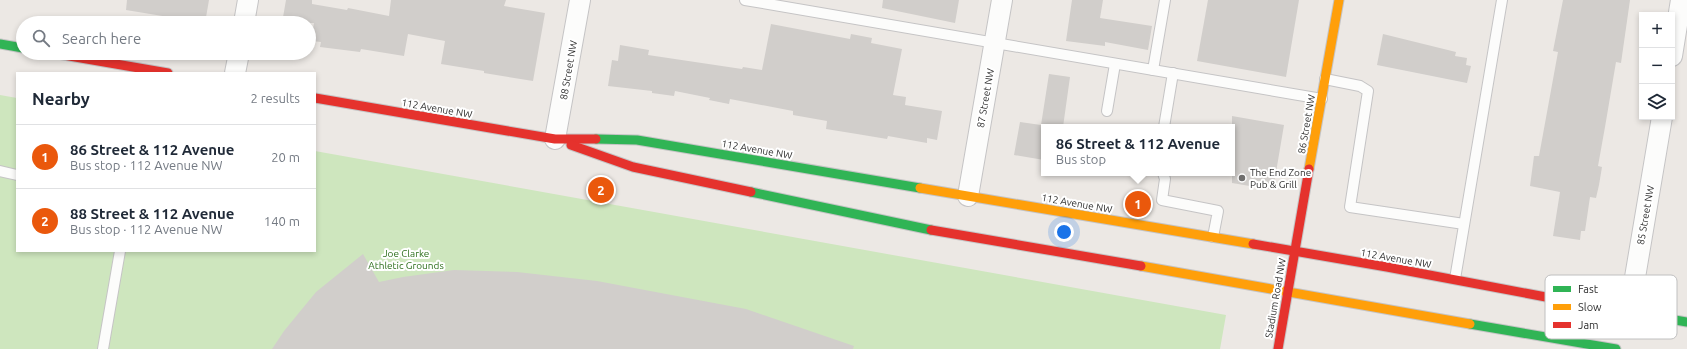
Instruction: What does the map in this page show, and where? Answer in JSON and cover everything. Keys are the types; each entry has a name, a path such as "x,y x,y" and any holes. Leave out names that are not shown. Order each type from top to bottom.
{"main road":[{"name":"86 Street NW","path":"1295,251 1339,0"},
{"path":"0,44 16,47"},
{"path":"93,60 162,72"},
{"name":"112 Avenue NW","path":"316,98 555,139 637,140 1295,251 1545,297"},
{"name":"112 Avenue NW","path":"555,139 633,167 938,231 1545,336"},
{"name":"Stadium Road NW","path":"1278,349 1295,251"},
{"name":"112 Avenue NW","path":"1677,320 1687,322"},
{"name":"112 Avenue NW","path":"1559,339 1616,349"}],"street":[{"path":"245,16 248,0"},
{"name":"88 Street NW","path":"555,139 580,0"},
{"name":"87 Street NW","path":"968,196 1002,0"},
{"path":"1673,48 1682,0"},
{"path":"235,72 238,60"},
{"name":"85 Street NW","path":"1635,275 1661,120"}],"lane":[{"path":"745,0 794,4 995,43 1322,99"},
{"path":"1153,70 1165,0"},
{"path":"1455,279 1502,0"},
{"path":"1107,111 1115,64"},
{"path":"1164,124 1173,73"},
{"path":"1326,79 1360,86 1368,91 1350,207 1464,224"},
{"path":"0,171 16,175"},
{"path":"1164,176 1165,179 1162,200 1218,210 1213,237"},
{"path":"103,349 120,252"}],"green space":[{"name":"Joe Clarke Athletic Grounds","path":"0,95 16,98 16,252 316,252 316,151 1226,315 1220,349 0,349"}],"building":[{"path":"127,0 209,0 206,16 162,16 126,10"},
{"path":"286,0 312,0 312,4 347,10 348,8 389,16 391,0 506,0 504,6 545,13 533,81 441,64 445,41 408,34 404,56 361,49 360,52 320,47 321,42 316,42 316,16 283,16"},
{"path":"883,0 959,0 955,23 882,8"},
{"path":"1072,0 1103,0 1100,18 1152,26 1148,50 1105,42 1105,46 1066,41"},
{"path":"1208,0 1299,0 1286,77 1197,61"},
{"path":"1563,0 1630,0 1621,63 1616,62 1598,166 1602,167 1599,185 1596,198 1590,197 1585,231 1581,231 1580,240 1553,236 1560,192 1530,186 1534,156 1539,156 1558,52 1553,51"},
{"path":"771,24 850,39 851,34 872,38 871,43 902,49 893,95 906,97 905,105 942,111 937,140 927,138 927,143 888,136 887,139 826,129 827,121 793,115 793,111 730,99 729,104 709,100 710,98 675,91 674,96 652,93 652,91 608,86 612,60 618,61 620,45 649,50 648,55 742,69 743,67 762,70"},
{"path":"1383,34 1456,52 1455,56 1467,58 1466,65 1471,66 1467,83 1377,65"},
{"path":"1049,74 1070,77 1063,124 1041,124"},
{"path":"1232,116 1284,125 1273,190 1232,183 1232,176 1235,176 1235,124 1232,124"},
{"path":"1020,122 1041,125 1041,160 1014,155"},
{"path":"363,254 379,282 454,270 517,272 597,281 746,309 854,346 853,349 272,349 284,331 316,292"}],"traffic: fast":[{"path":"0,44 16,47"},
{"path":"596,139 637,140 920,188"},
{"path":"751,192 931,230"},
{"path":"1677,320 1687,322"},
{"path":"1470,324 1545,337"},
{"path":"1558,339 1616,349"}],"traffic: slow":[{"path":"1309,169 1339,0"},
{"path":"920,188 1253,244"},
{"path":"1141,266 1470,324"}],"traffic: jam":[{"path":"93,60 162,72"},
{"path":"316,98 555,139 596,139"},
{"path":"571,145 633,167 751,192"},
{"path":"1278,349 1309,169"},
{"path":"931,230 1141,266"},
{"path":"1253,244 1387,267 1545,297"}],"place":[{"name":"The End Zone Pub & Grill","path":"1242,178"},
{"name":"88 Street & 112 Avenue","path":"601,190"},
{"name":"86 Street & 112 Avenue","path":"1138,204"}]}
